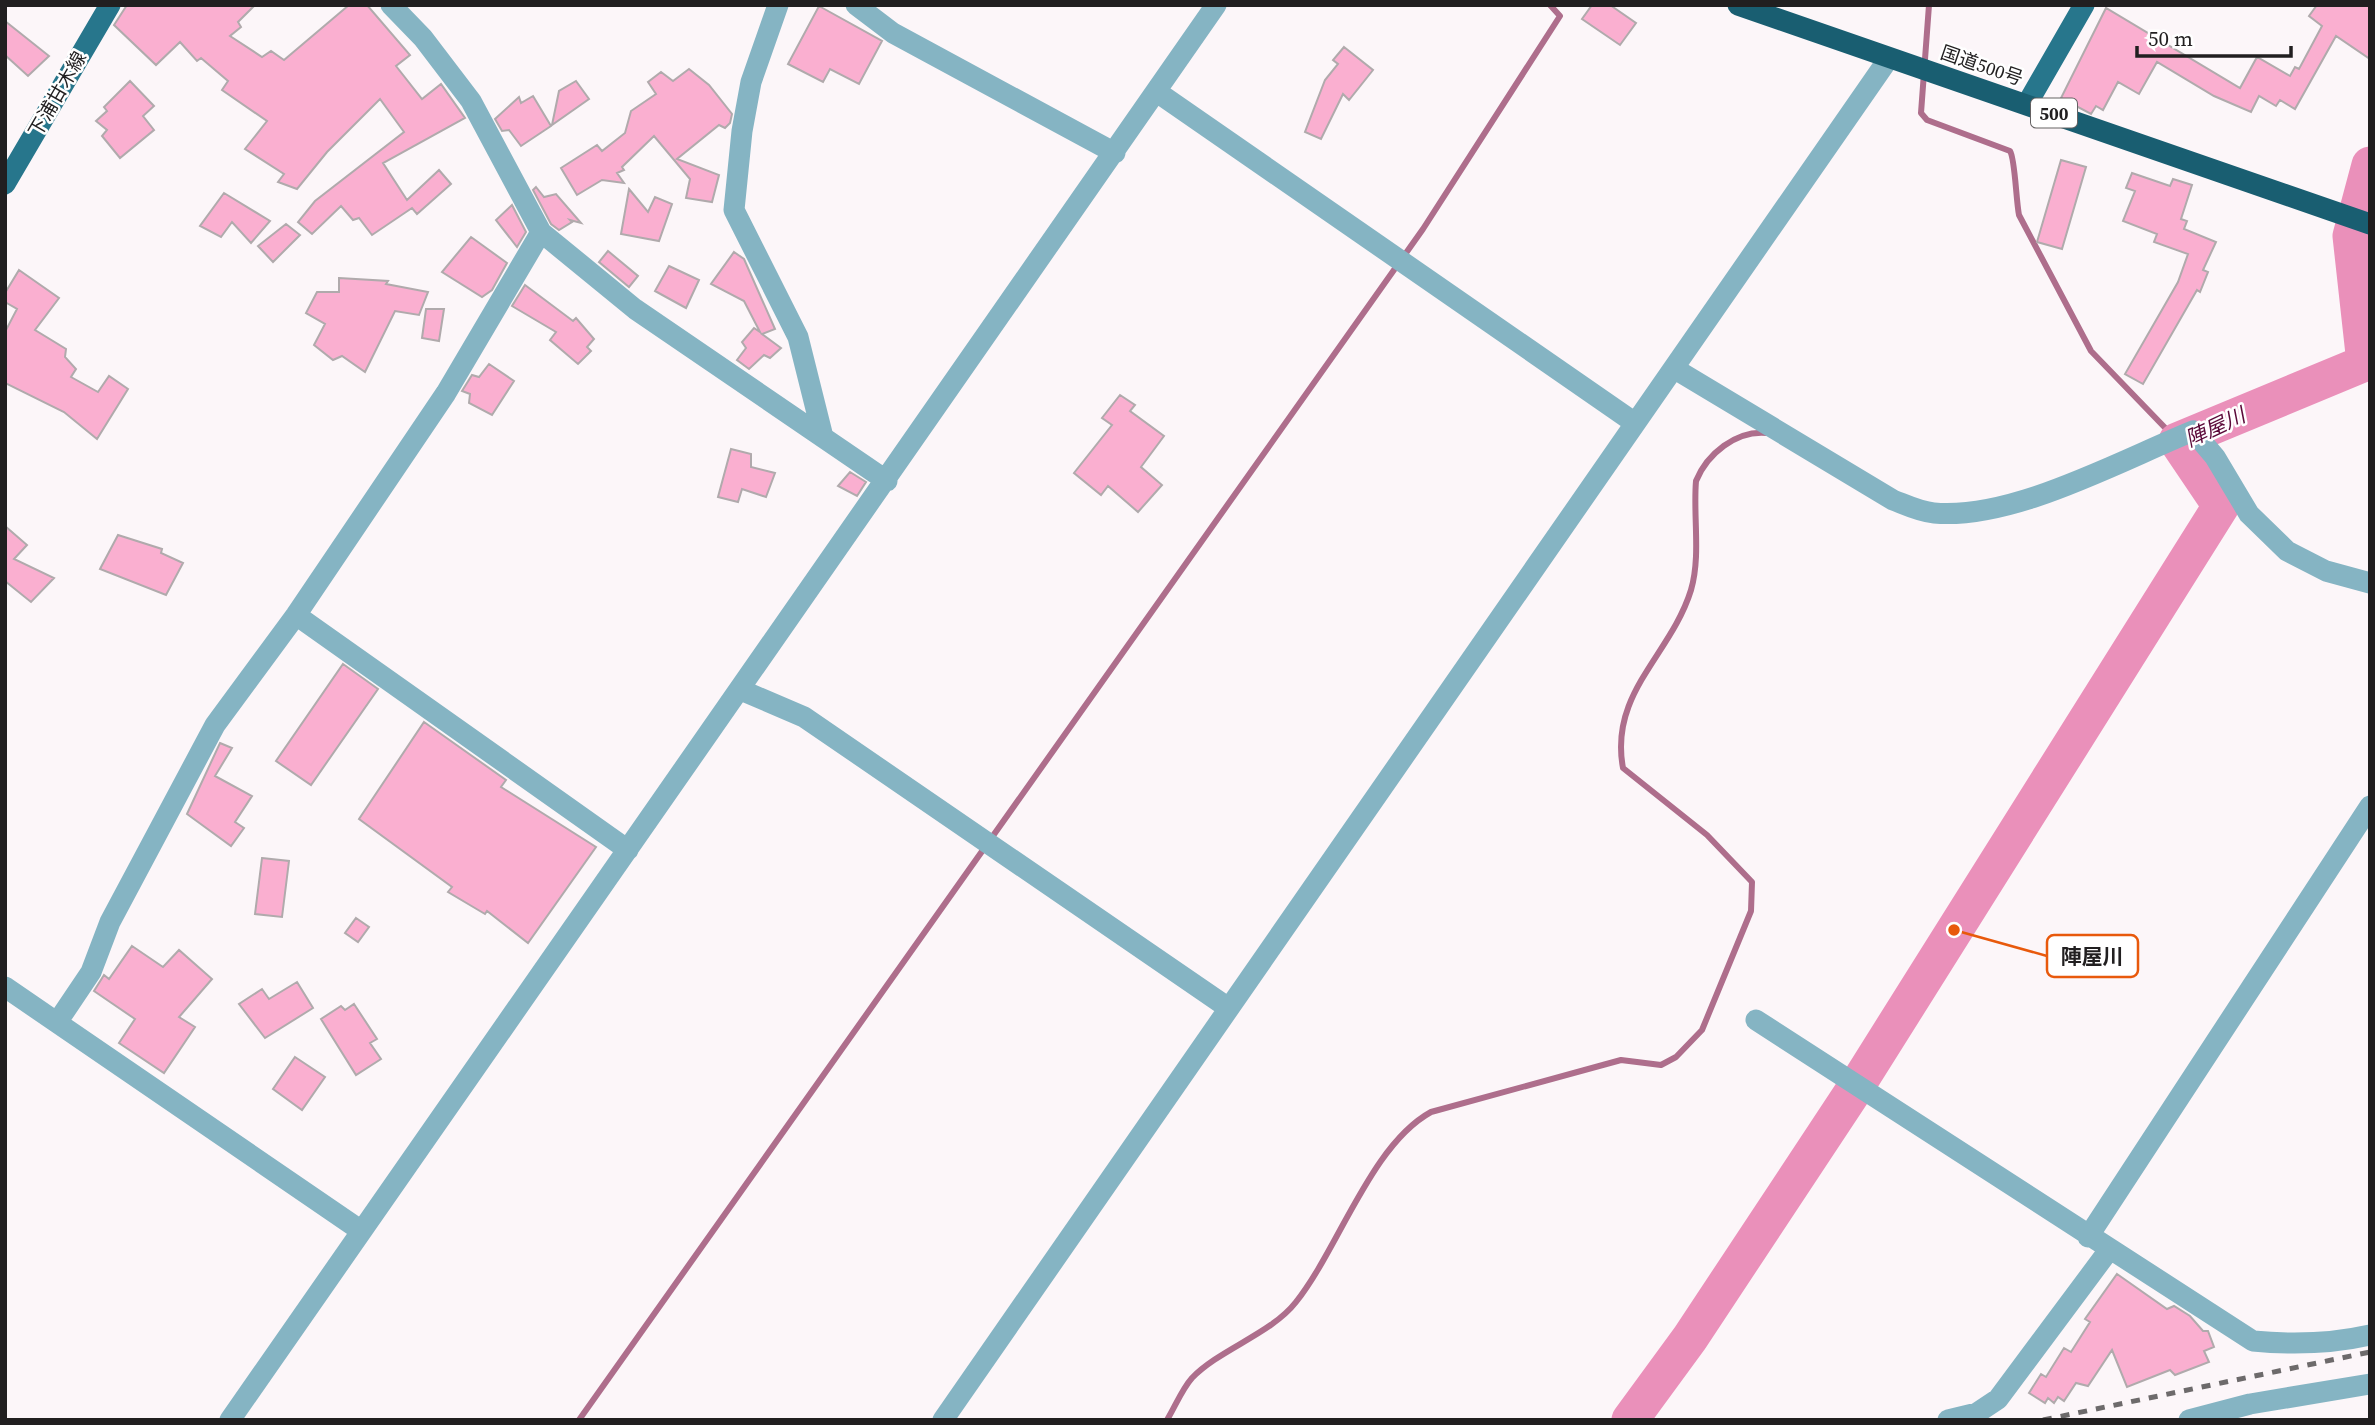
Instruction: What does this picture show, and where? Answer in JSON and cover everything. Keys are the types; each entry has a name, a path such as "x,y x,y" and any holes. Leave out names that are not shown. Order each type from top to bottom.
{"highway":[{"name":"国道500号","path":"1738,5 2370,224"}],"main road":[{"name":"下浦甘木線","path":"5,184 110,5"},
{"path":"2027,104 2084,5"}],"street":[{"path":"391,5 423,38 471,101 541,232 635,309 887,481"},
{"path":"778,5 751,82 734,210 797,337 823,438"},
{"path":"856,5 893,33 1115,153"},
{"path":"230,1420 360,1230 887,481 1216,5"},
{"path":"943,1420 1227,1007 1675,369 1889,58"},
{"path":"1157,92 1635,423"},
{"path":"58,1021 92,972 110,922 215,725 296,615 446,393 541,232"},
{"path":"1675,369 1893,500 1932,513 1975,513 2030,498 2193,431 2215,457 2249,514 2287,551 2326,571 2370,583"},
{"path":"296,615 628,849"},
{"path":"741,690 804,717 1227,1007"},
{"path":"2088,1237 2370,806"},
{"path":"5,987 360,1230"},
{"path":"1756,1020 2088,1237 2253,1341 2284,1345 2339,1342 2370,1335"},
{"path":"1948,1420 1977,1413 1998,1399 2109,1250"},
{"path":"2189,1420 2250,1404 2370,1384"}],"building":[{"path":"127,5 255,5 238,22 241,27 230,36 262,57 271,51 284,60 349,5 367,5 410,55 396,66 422,99 441,84 465,118 383,163 407,200 439,170 451,184 417,214 412,208 372,235 359,218 353,220 341,206 312,234 298,222 315,201 404,132 380,99 327,152 297,189 278,182 284,174 245,149 267,121 222,90 228,81 201,58 197,61 180,42 156,65 114,25"},
{"path":"1592,5 1610,5 1636,23 1620,45 1582,19"},
{"path":"2317,5 2370,5 2370,59 2336,36 2295,109 2280,100 2276,106 2259,96 2251,112 2214,96 2157,62 2139,94 2118,82 2103,110 2096,106 2091,114 2061,98 2106,8 2240,88 2257,57 2290,76 2295,67 2299,69 2322,26 2309,16"},
{"path":"819,6 882,41 859,84 830,69 823,82 788,64"},
{"path":"5,21 49,56 28,76 5,55"},
{"path":"1344,47 1373,70 1349,100 1343,94 1321,139 1305,132 1325,80 1338,64 1333,60"},
{"path":"689,69 709,85 732,114 730,123 725,128 719,125 677,159 719,175 712,202 686,198 690,179 654,136 622,167 624,170 617,173 624,183 602,180 577,195 561,168 597,145 602,151 625,133 631,111 656,94 648,82 661,72 673,81"},
{"path":"130,81 154,106 143,116 154,130 120,158 102,136 107,130 96,121 107,111 104,107"},
{"path":"576,81 589,99 552,125 559,91"},
{"path":"533,96 551,126 521,146 509,130 502,131 495,119 519,97 521,103"},
{"path":"2061,160 2086,167 2062,249 2037,242"},
{"path":"2132,173 2170,186 2173,179 2192,185 2181,219 2187,221 2184,229 2216,242 2203,270 2208,272 2200,292 2197,290 2143,384 2125,374 2178,282 2188,254 2154,242 2157,234 2123,221 2135,191 2126,188"},
{"path":"536,187 544,197 556,194 581,223 570,220 572,222 559,230 551,224 533,190"},
{"path":"629,189 648,212 655,197 672,204 659,241 621,234"},
{"path":"224,193 270,221 251,243 232,222 221,237 200,226"},
{"path":"512,205 526,232 517,247 496,220"},
{"path":"286,224 300,235 273,262 258,246"},
{"path":"471,237 507,263 492,290 482,297 442,272"},
{"path":"608,251 638,276 629,287 599,262"},
{"path":"734,252 744,259 775,329 762,334 781,348 770,358 764,355 749,369 737,360 746,348 742,342 754,328 760,332 744,301 711,284"},
{"path":"669,266 699,280 686,308 655,291"},
{"path":"19,270 59,298 35,330 66,349 65,357 76,369 71,377 98,392 109,376 128,389 97,439 64,412 5,383 5,332 17,309 5,302 5,293"},
{"path":"339,278 388,281 386,284 428,292 419,315 395,311 365,372 342,356 333,360 314,345 325,324 306,313 317,292 339,292"},
{"path":"525,285 573,321 576,318 594,339 587,347 591,351 578,364 550,340 556,332 512,306"},
{"path":"426,309 444,309 439,341 422,338"},
{"path":"489,364 514,381 492,415 469,403 470,394 462,391 472,375 479,377"},
{"path":"1120,395 1135,405 1130,411 1164,436 1141,467 1162,485 1138,512 1108,486 1101,495 1074,473 1112,425 1102,418"},
{"path":"731,449 751,454 751,467 775,473 766,497 742,489 738,502 718,497"},
{"path":"850,472 866,482 857,496 838,486"},
{"path":"5,526 27,545 14,559 54,578 31,602 5,581"},
{"path":"118,535 162,549 161,553 183,563 166,595 100,569"},
{"path":"343,664 378,689 311,785 276,761"},
{"path":"424,722 506,780 501,787 596,847 528,943 487,911 485,914 448,892 452,887 359,819"},
{"path":"220,743 232,748 215,776 252,796 235,822 244,828 231,846 187,814"},
{"path":"262,858 289,861 282,917 255,914"},
{"path":"356,918 369,927 358,942 345,933"},
{"path":"132,946 163,967 179,950 212,979 179,1017 195,1027 164,1073 119,1043 135,1019 94,991 104,975 109,979"},
{"path":"297,982 313,1008 265,1038 239,1004 262,989 269,999"},
{"path":"354,1004 377,1039 370,1043 381,1059 356,1075 321,1019 341,1006 345,1010"},
{"path":"295,1057 325,1077 302,1110 273,1089"},
{"path":"2117,1274 2167,1309 2174,1306 2190,1316 2203,1331 2208,1331 2214,1347 2204,1351 2209,1362 2175,1375 2170,1370 2127,1387 2112,1350 2088,1386 2076,1383 2064,1401 2058,1397 2054,1403 2048,1398 2045,1403 2029,1393 2041,1374 2046,1377 2064,1348 2071,1352 2090,1322 2085,1319"}],"waterway":[{"path":"579,1420 1423,229 1560,16 1550,5"},
{"path":"1929,5 1921,113 1927,120 2010,151 2019,215 2091,351 2173,436"},
{"name":"陣屋川","path":"1630,1420 1690,1338 1856,1087 2221,506 2177,441 2365,363 2351,236 2370,165"},
{"path":"1167,1420 1192,1378 1217,1358 1273,1323 1296,1302 1312,1280 1373,1172 1410,1127 1431,1112 1621,1060 1661,1065 1676,1057 1702,1030 1751,911 1752,882 1707,835 1623,768 1621,741 1633,696 1670,635 1691,590 1696,564 1696,481 1707,462 1724,446 1744,435 1767,433"}],"railway":[{"path":"2043,1420 2370,1352"}],"place":[{"name":"陣屋川","path":"1954,930"}]}
